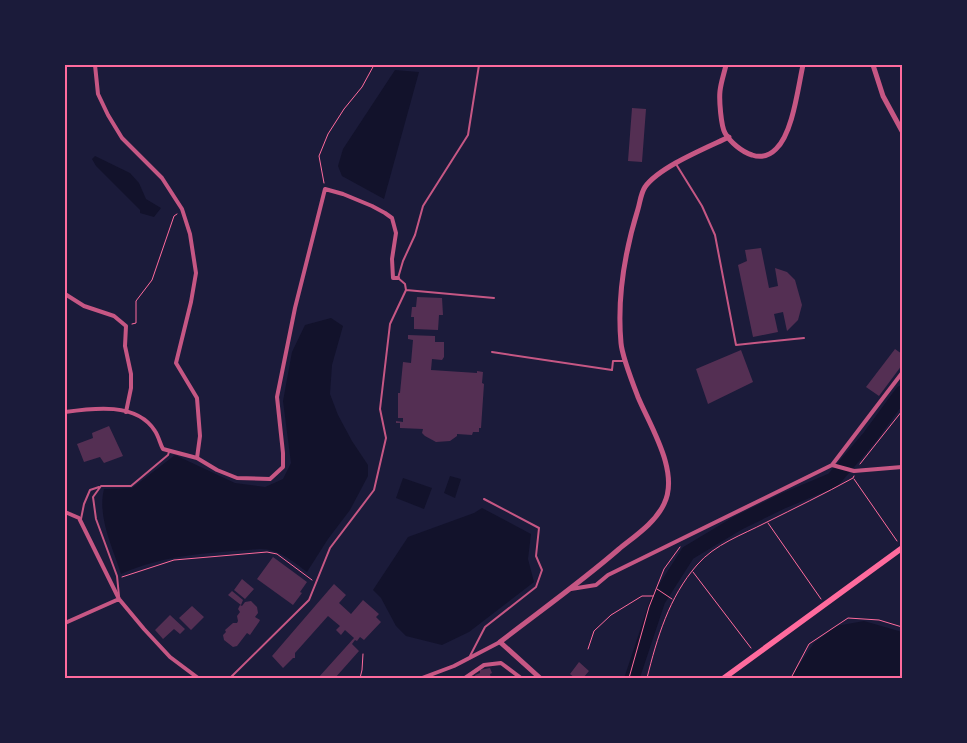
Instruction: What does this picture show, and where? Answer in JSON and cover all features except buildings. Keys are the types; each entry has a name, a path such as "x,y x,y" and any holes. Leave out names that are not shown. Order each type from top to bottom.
{"main road":[{"path":"724,678 902,548"}],"street":[{"path":"94,65 98,94 108,115 122,138 162,178 182,209 190,234 196,273 176,363 197,398 200,436 197,458"},
{"path":"726,65 720,91 724,132 738,147 749,154 759,157 768,155 777,148 784,137 790,122 803,65"},
{"path":"873,65 883,96 902,131"},
{"path":"422,678 454,666 500,642 571,589 650,524 665,504 668,486 667,469 658,442 638,396 621,345 620,312 626,256 644,188 661,172 729,137"},
{"path":"65,412 106,409 126,412 145,421 155,431 163,450 197,458 217,470 237,478 270,479 283,467 284,453 277,397 295,308 325,189 372,206 392,218 396,233 392,260 392,278 398,278"},
{"path":"65,294 84,306 114,316 126,326 125,346 131,374 131,388 126,412"},
{"path":"571,589 596,585 608,575 832,465 902,373"},
{"path":"832,465 854,472 902,467"},
{"path":"65,512 79,518 120,599 144,629 170,657 198,678"},
{"path":"65,623 120,599"},
{"path":"500,642 540,678"},
{"path":"465,678 484,665 502,663 521,678"}],"lane":[{"path":"230,678 308,600 330,548 374,490 386,438 380,409 390,324 406,290 405,284 398,278 416,235 424,206 468,135 479,65"},
{"path":"676,164 702,206 715,235 736,344 804,338"},
{"path":"406,290 494,298"},
{"path":"492,352 612,370 613,361 626,361"},
{"path":"81,521 84,504 90,490 101,486 131,486 168,455 169,451"},
{"path":"101,486 94,497 96,519 117,579 120,599"},
{"path":"469,658 485,627 536,587 542,570 536,556 539,528 484,499"}],"path":[{"path":"325,189 319,156 328,134 344,109 362,87 374,65"},
{"path":"126,326 136,323 136,301 152,280 174,216 182,209"},
{"path":"902,411 854,472 853,478 902,548"},
{"path":"647,678 656,644 673,599 692,571 716,547 853,478"},
{"path":"768,522 825,604"},
{"path":"629,678 653,596 664,569 687,537"},
{"path":"117,579 174,560 267,552 277,554 316,583"},
{"path":"692,571 756,655"},
{"path":"656,589 673,599"},
{"path":"588,649 594,632 611,615 642,596 653,596"},
{"path":"791,678 809,644 848,618 879,620 902,627"},
{"path":"360,678 363,654"}],"shaded area":[{"path":"395,70 419,72 384,199 342,176 338,166 343,149"},
{"path":"95,156 130,173 139,183 146,199 161,208 154,217 140,213 140,210 96,166 92,159"},
{"path":"331,318 343,326 332,365 330,394 338,415 368,465 368,476 350,510 328,539 307,572 279,553 260,549 172,558 138,567 121,574 104,521 102,500 104,489 132,488 175,455 235,483 265,487 283,479 291,463 283,401 292,352 305,325"},
{"path":"450,476 461,479 455,498 444,493"},
{"path":"403,478 432,488 424,509 396,498"},
{"path":"482,508 531,534 528,559 534,582 469,632 442,645 406,636 396,626 381,598 373,590 408,537 474,513"},
{"path":"864,621 902,632 902,678 790,678 814,643 836,626"}],"waterway":[{"path":"632,678 658,600 688,553 738,523 833,480 869,438 902,393"}]}
